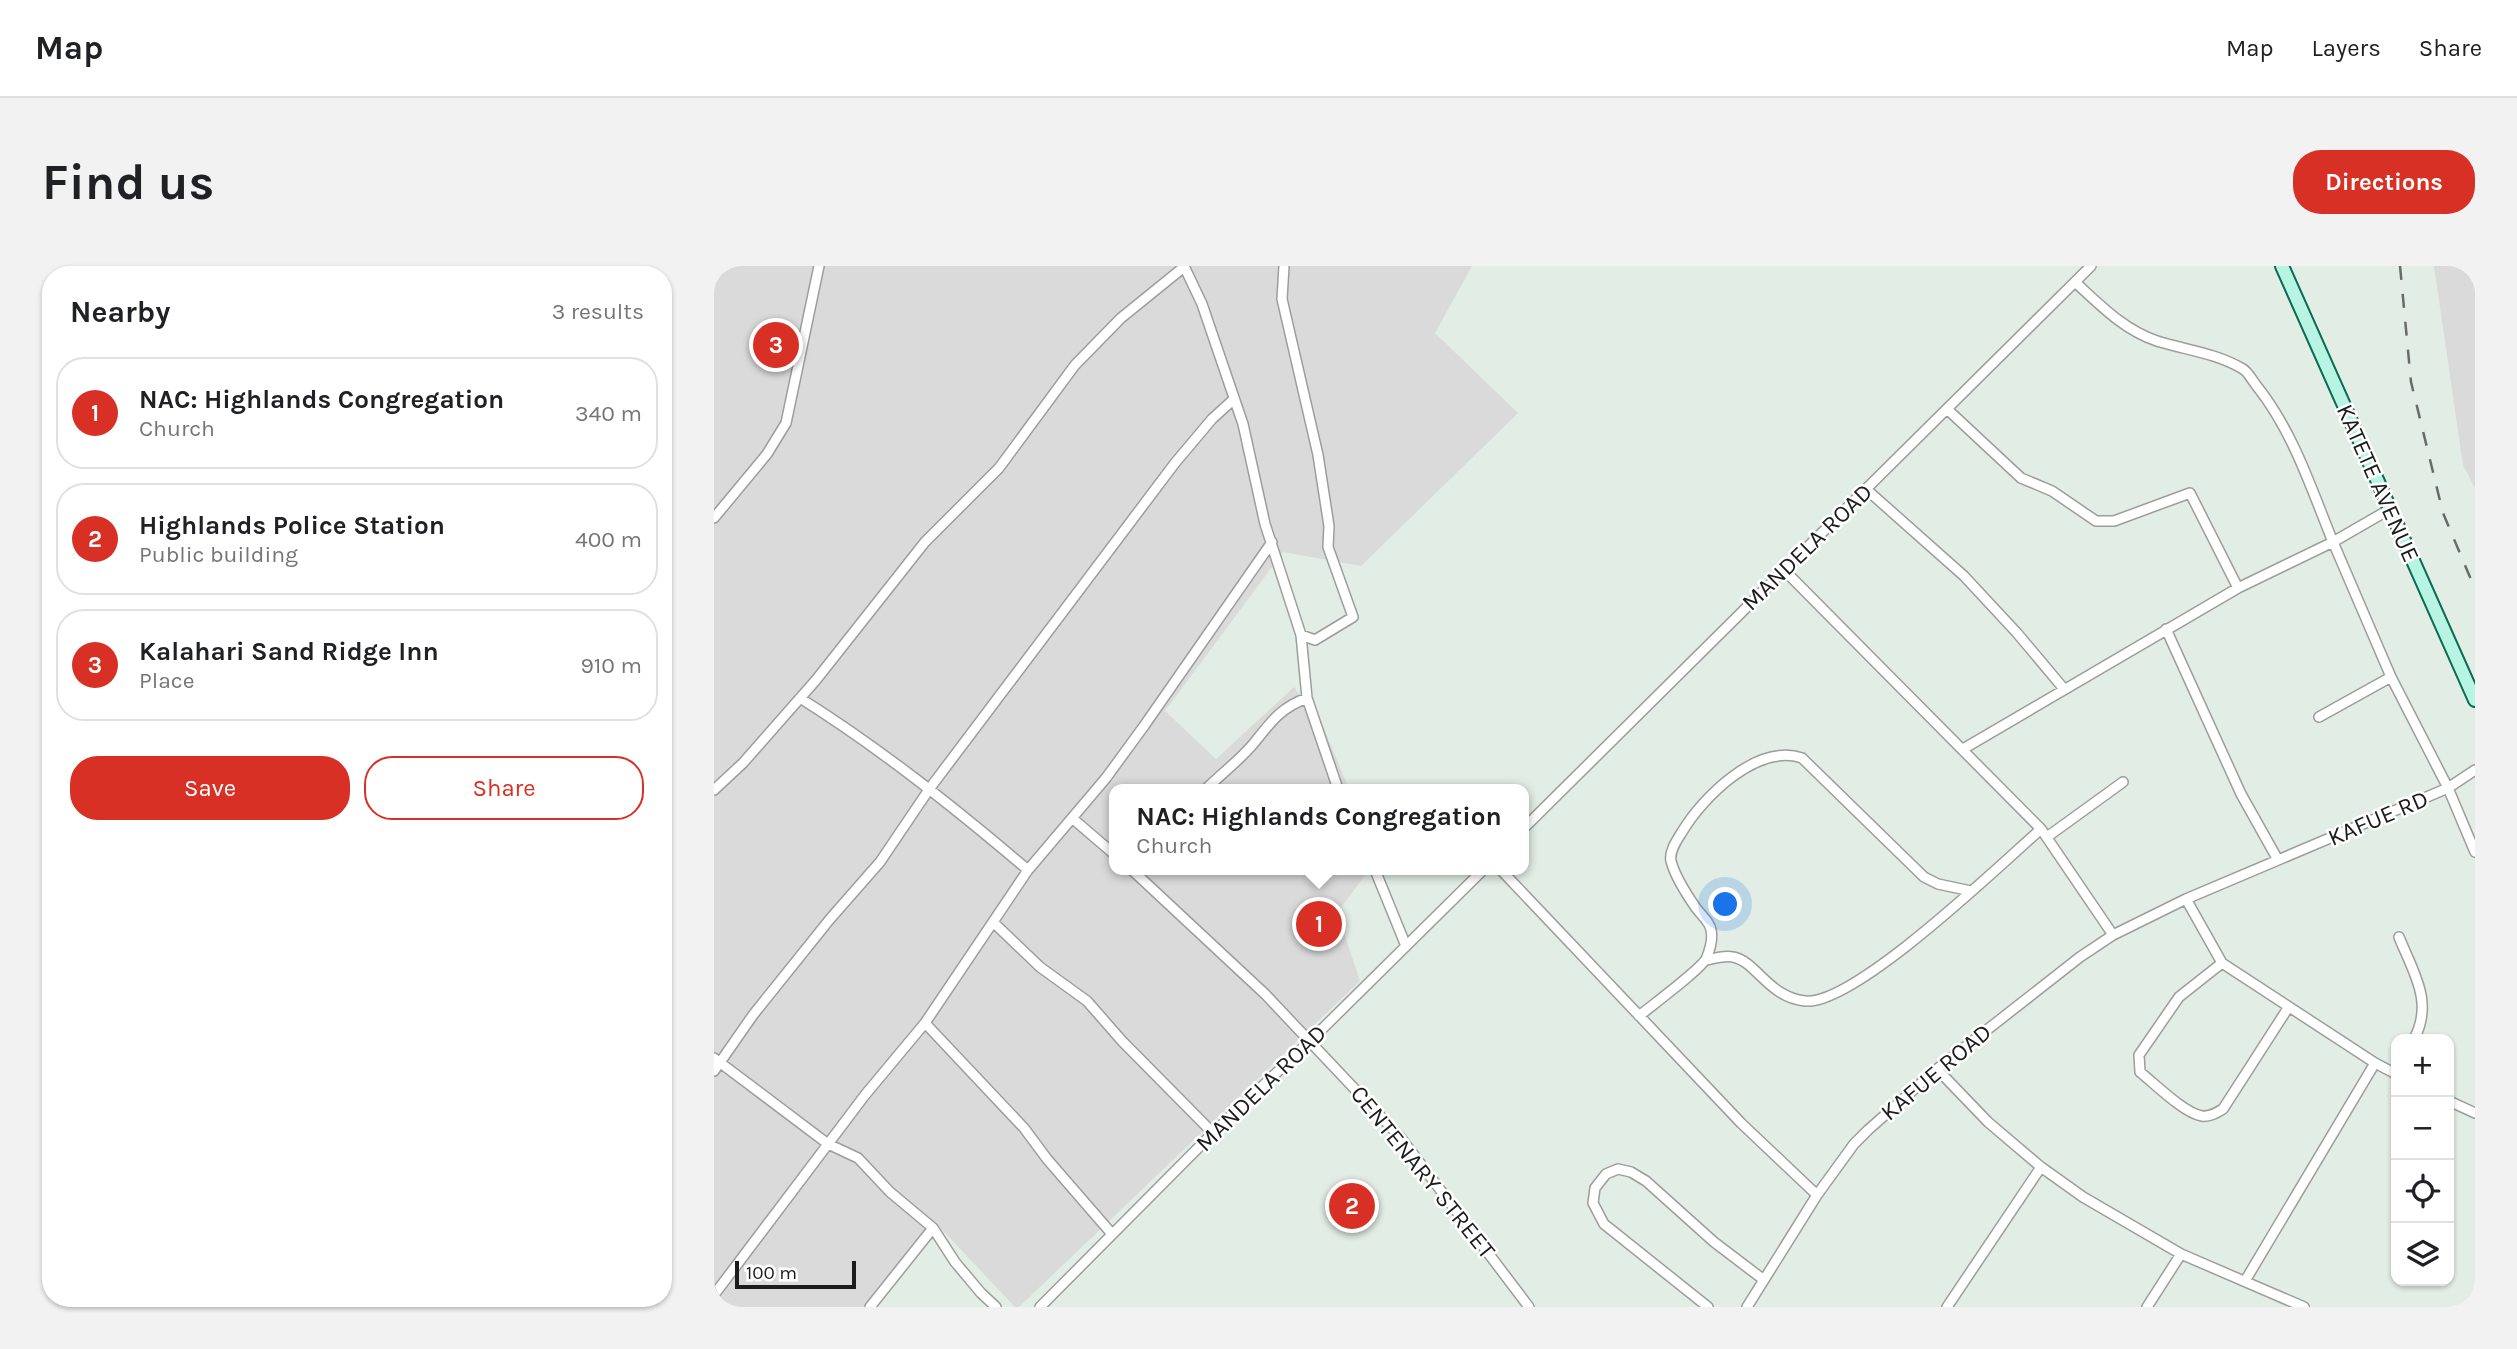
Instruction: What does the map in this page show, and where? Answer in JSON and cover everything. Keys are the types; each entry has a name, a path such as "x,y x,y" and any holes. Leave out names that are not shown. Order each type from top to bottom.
{"street":[{"path":"714,518 762,461 786,423 819,266"},
{"path":"714,790 800,698 925,542 999,468 1075,365 1121,318 1184,266 1202,304 1243,424 1265,524 1301,635 1307,698 1336,784"},
{"path":"1284,266 1282,299 1318,454 1329,526 1328,547 1353,617 1315,640 1301,635"},
{"name":"MANDELA ROAD","path":"1529,823 2091,266"},
{"name":"KATETE AVENUE","path":"2282,266 2475,699"},
{"path":"2075,282 2104,310 2131,329 2157,340 2209,354 2244,369 2273,405 2288,432 2391,677 2448,788 2475,852"},
{"path":"714,1071 717,1060 830,919 880,862 930,788 1175,463 1212,419 1234,399"},
{"path":"1947,409 2021,478 2052,491 2096,521 2114,521 2190,493 2238,588"},
{"path":"1867,489 1964,576 2064,688"},
{"path":"1963,749 2238,588 2333,542 2389,509"},
{"path":"714,1295 828,1144 925,1023 1028,870 1144,726 1272,541"},
{"path":"1784,570 2044,833 2113,935"},
{"path":"2166,629 2241,794 2278,860"},
{"path":"2319,717 2391,677"},
{"path":"800,698 876,748 930,788 1028,870"},
{"path":"1211,784 1254,743 1276,716 1291,704 1307,698"},
{"path":"1707,960 1712,934 1710,926 1676,872 1670,859 1673,848 1707,798 1731,776 1778,756 1792,755 1808,763 1924,877 1946,887 1971,891"},
{"name":"KAFUE RD","path":"2186,900 2448,788 2475,770"},
{"path":"1639,1016 1707,960 1735,957 1744,961 1770,986 1792,999 1810,1001 1843,989 1880,966 2044,833 2123,782"},
{"path":"1072,818 1109,850"},
{"name":"CENTENARY STREET","path":"1141,875 1311,1040 1401,1138 1529,1307"},
{"path":"1377,875 1406,946"},
{"name":"MANDELA ROAD","path":"1040,1307 1213,1133 1478,875"},
{"path":"1506,875 1766,1149 1817,1195"},
{"path":"2186,900 2222,963 2288,1008 2391,1071"},
{"name":"KAFUE ROAD","path":"1746,1307 1817,1195 1868,1130 1899,1100 2113,935 2186,900"},
{"path":"993,922 1040,967 1087,1001 1122,1041 1213,1133"},
{"path":"2399,937 2424,998 2422,1025 2417,1034"},
{"path":"2222,963 2179,997 2139,1055 2140,1072 2188,1110 2200,1116 2211,1116 2223,1109 2288,1008"},
{"path":"925,1023 1024,1128 1047,1159 1112,1234"},
{"path":"717,1060 828,1144 858,1158 890,1192 933,1228 955,1262 996,1307"},
{"path":"2245,1281 2375,1063"},
{"path":"1937,1069 1988,1122 2041,1167 2114,1216 2181,1254 2304,1307"},
{"path":"2454,1103 2475,1113"},
{"path":"1947,1307 2041,1167"},
{"path":"1708,1307 1604,1224 1593,1203 1595,1188 1606,1174 1618,1169 1631,1172 1646,1181 1714,1242 1764,1280"},
{"path":"870,1307 933,1228"},
{"path":"2147,1307 2181,1254"}],"shaded area":[{"path":"714,266 1472,266 1435,333 1518,413 1361,566 1283,552 1165,711 1216,759 1294,687 1322,724 1347,784 1109,784 1109,875 1365,875 1337,913 1360,981 1019,1307 1015,1307 933,1220 865,1307 714,1307"},
{"path":"2434,266 2475,266 2475,488 2463,465"}],"railway":[{"path":"2400,266 2411,382 2443,513 2475,589"}],"place":[{"name":"Kalahari Sand Ridge Inn","path":"776,345"},
{"name":"NAC: Highlands Congregation","path":"1319,924"},
{"name":"Highlands Police Station","path":"1352,1206"}]}
